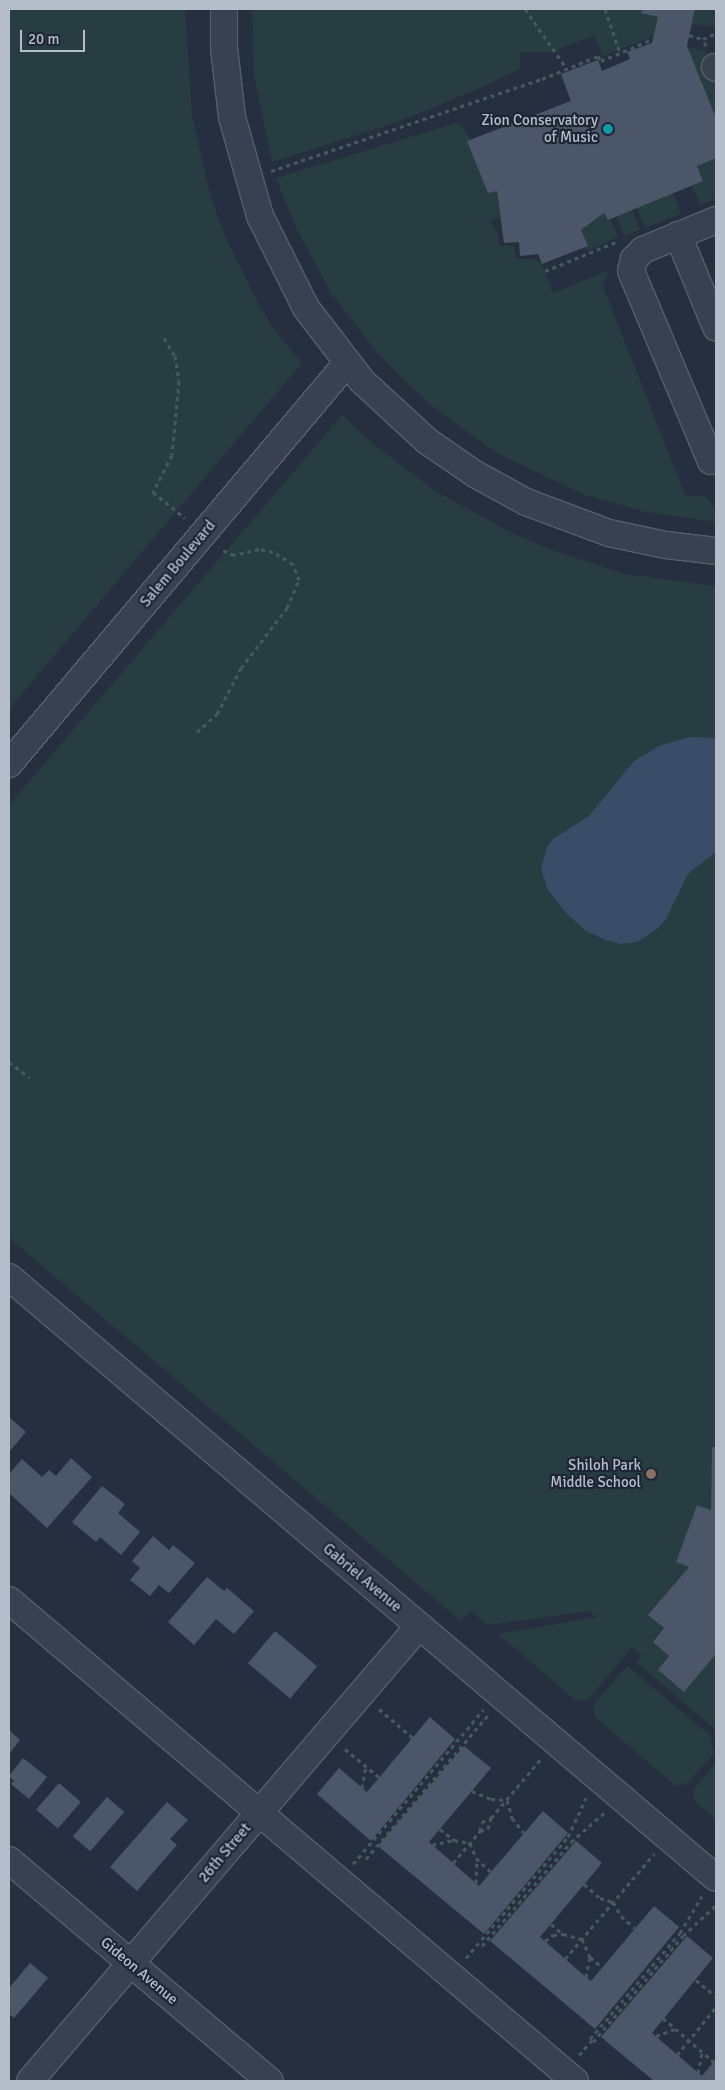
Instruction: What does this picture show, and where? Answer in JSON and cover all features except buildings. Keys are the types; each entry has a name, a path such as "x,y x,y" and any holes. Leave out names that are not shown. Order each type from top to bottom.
{"street":[{"path":"224,9 224,48 232,117 248,184 289,278 347,364 383,402 427,440 475,474 526,502 609,532 666,545 716,551"},
{"path":"715,465 631,271 637,253 716,220"},
{"path":"678,235 716,327"},
{"name":"Salem Boulevard","path":"9,764 347,364"},
{"name":"Gabriel Avenue","path":"9,1276 419,1626 710,1886"},
{"path":"9,1600 258,1814 575,2081"},
{"name":"26th Street","path":"30,2081 419,1626"},
{"name":"Gideon Avenue","path":"9,1860 270,2081"}],"path":[{"path":"525,9 567,69"},
{"path":"605,9 620,53"},
{"path":"689,35 704,39"},
{"path":"271,171 542,79 598,56 601,61 653,39"},
{"path":"9,1062 30,1078"},
{"path":"377,1708 413,1738"},
{"path":"338,1881 485,1708"},
{"path":"366,1859 490,1712"},
{"path":"344,1748 379,1777"},
{"path":"480,1831 488,1829 492,1818 543,1757"},
{"path":"362,1788 366,1766"},
{"path":"472,1791 491,1799 507,1800"},
{"path":"451,1976 568,1837 588,1795"},
{"path":"507,1800 512,1818 524,1833"},
{"path":"482,1946 571,1842 607,1811"},
{"path":"453,1863 480,1831 482,1822 492,1818"},
{"path":"440,1829 454,1840"},
{"path":"432,1845 454,1840 470,1843"},
{"path":"470,1843 477,1859 491,1872"},
{"path":"565,1958 655,1853"},
{"path":"476,1883 477,1859"},
{"path":"584,1884 600,1898 613,1902 621,1916 635,1928"},
{"path":"710,1886 680,1933 592,2040 683,1936 716,1905"},
{"path":"551,1924 564,1934"},
{"path":"545,1941 553,1935 564,1934 582,1939 590,1956 602,1968"},
{"path":"586,1977 590,1956"},
{"path":"696,1980 716,1997"},
{"path":"677,2055 716,2007"},
{"path":"663,2018 714,2062"},
{"path":"656,2036 675,2029"},
{"path":"698,2073 702,2052"}],"green space":[{"path":"9,9 185,9 192,115 210,194 224,234 257,301 273,328 302,363 9,709"},
{"path":"252,9 642,9 642,13 658,17 654,36 603,56 594,35 552,52 520,52 520,69 478,89 395,123 272,162 254,76"},
{"path":"695,9 716,9 716,27 692,24"},
{"path":"688,49 705,51 716,78 716,118"},
{"path":"456,123 463,126 470,140 488,192 497,191 500,217 490,221 497,231 499,245 514,246 516,259 534,259 542,264 553,293 609,270 603,286 685,495 706,497 714,507 716,522 646,512 582,494 495,452 431,405 401,377 376,351 331,293 296,228 276,178"},
{"path":"716,158 716,198 700,205 692,185 703,180 697,166"},
{"path":"673,193 681,213 645,228 637,208"},
{"path":"632,210 640,229 625,236 616,217"},
{"path":"604,213 610,219 618,237 587,251 581,230"},
{"path":"342,415 371,442 435,491 514,534 555,551 625,574 716,586 716,1447 712,1448 711,1510 697,1505 676,1562 689,1567 649,1615 664,1628 653,1642 669,1656 658,1670 684,1692 716,1654 716,1730 636,1662 642,1655 632,1647 588,1700 576,1701 498,1634 596,1617 589,1611 488,1625 470,1611 461,1621 9,1238 9,805"},
{"path":"627,1666 710,1735 714,1753 688,1783 676,1786 595,1717 594,1704"},
{"path":"716,1763 716,1820 694,1801 694,1789"}],"water":[{"path":"690,737 716,738 716,852 688,874 666,919 657,929 637,942 621,944 605,940 585,930 566,913 548,890 541,869 547,847 553,839 589,816 634,761 661,745"}],"place":[{"name":"Zion Conservatory of Music","path":"608,129"},
{"name":"Shiloh Park Middle School","path":"651,1474"}]}
